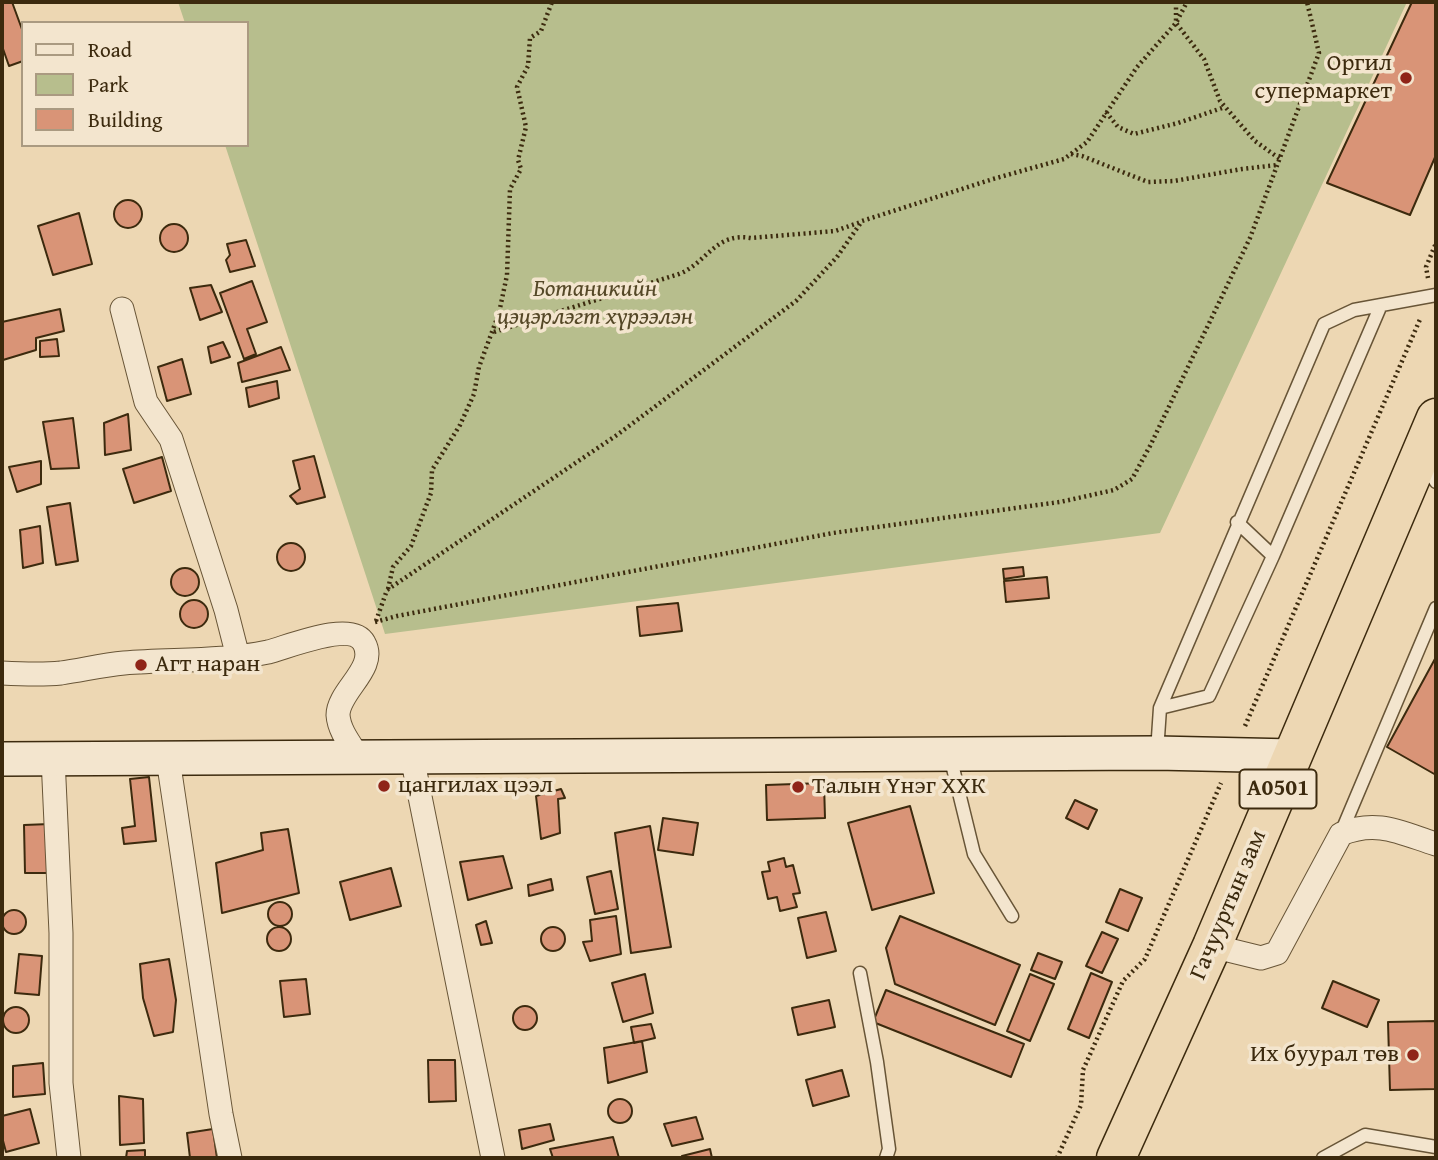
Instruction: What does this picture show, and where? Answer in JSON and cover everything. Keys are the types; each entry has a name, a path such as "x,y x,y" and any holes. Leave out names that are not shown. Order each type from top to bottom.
{"highway":[{"name":"Гачууртын зам","path":"1116,1158 1212,946 1293,755 1428,469 1436,418"}],"main road":[{"path":"2,759 1157,753 1293,755"}],"street":[{"path":"122,309 146,402 171,439 226,610 238,657"},
{"path":"2,673 60,673 124,663 238,657 367,629 366,660 343,698 338,718 345,737 359,758"},
{"path":"412,757 493,1158"},
{"path":"53,758 62,946 61,1083 69,1158"},
{"path":"169,759 219,1101 230,1158"},
{"path":"1212,946 1261,958 1277,953 1341,834 1360,826 1384,828 1436,844"}],"lane":[{"path":"1157,753 1160,708 1237,522 1324,324 1354,310 1433,296"},
{"path":"1160,708 1209,696 1273,556 1381,305"},
{"path":"1237,522 1273,556"},
{"path":"1341,834 1436,608"},
{"path":"950,755 974,854 1013,916"},
{"path":"860,973 877,1062 889,1149 886,1158"},
{"path":"1323,1158 1365,1135 1436,1147"}],"path":[{"path":"367,629 387,590 393,568 411,547 431,494 432,470 460,425 474,394 479,367 494,332 506,275 510,189 521,169 519,160 526,127 517,87 528,66 530,38 541,31 552,2"},
{"path":"1176,2 1176,23 1204,59 1220,101 1255,141 1279,162"},
{"path":"494,332 692,269 706,253 741,236 751,238 835,231 993,179 1064,159 1087,142 1136,67 1176,23 1187,2"},
{"path":"367,629 397,616 833,533 1060,502 1114,490 1132,479 1250,238 1319,53 1307,2"},
{"path":"1105,112 1118,127 1134,134 1225,107"},
{"path":"1071,154 1148,182 1174,181 1279,162"},
{"path":"387,590 617,435 796,301 837,257 862,221"},
{"path":"1433,296 1426,267 1436,243"}],"green space":[{"name":"Ботаникийн цэцэрлэгт хүрээлэн","path":"178,2 1407,2 1160,533 385,634 226,147 248,147 248,21 184,21"}],"building":[{"path":"2,2 12,2 21,27 21,62 9,66 2,46"},
{"name":"Оргил супермаркет","path":"1412,2 1436,2 1436,155 1410,215 1327,183"},
{"path":"128,200 138,204 142,214 138,224 128,228 118,224 114,214 118,204"},
{"path":"79,213 92,264 53,275 38,226"},
{"path":"174,224 184,228 188,238 184,248 174,252 164,248 160,238 164,228"},
{"path":"246,240 255,266 230,272 226,260 230,255 227,244"},
{"path":"252,281 267,322 247,329 256,354 244,359 220,293"},
{"path":"211,285 222,312 200,320 190,288"},
{"path":"60,309 64,331 36,338 36,350 3,360 2,322"},
{"path":"57,339 59,356 40,357 40,341"},
{"path":"223,342 230,357 211,363 208,347"},
{"path":"281,347 290,370 242,382 238,363"},
{"path":"182,359 191,394 167,401 158,367"},
{"path":"277,381 279,398 249,407 246,388"},
{"path":"128,414 131,450 105,455 104,423"},
{"path":"73,418 79,468 51,469 43,422"},
{"path":"314,456 325,497 297,504 290,496 300,489 293,461"},
{"path":"162,457 171,491 134,503 123,469"},
{"path":"41,461 41,484 17,492 9,467"},
{"path":"70,503 78,561 56,565 47,507"},
{"path":"40,526 43,563 23,568 20,530"},
{"path":"291,543 301,547 305,557 301,567 291,571 281,567 277,557 281,547"},
{"path":"1023,567 1024,576 1004,579 1003,569"},
{"path":"185,568 195,572 199,582 195,592 185,596 175,592 171,582 175,572"},
{"path":"1047,577 1049,598 1006,602 1004,581"},
{"path":"194,600 204,604 208,614 204,624 194,628 184,624 180,614 184,604"},
{"path":"678,603 682,631 640,636 637,607"},
{"path":"1436,657 1436,775 1387,747"},
{"path":"149,777 156,841 124,844 122,828 135,826 130,779"},
{"path":"824,783 825,818 767,820 766,785"},
{"path":"561,789 565,798 558,799 560,833 541,839 536,796"},
{"path":"1075,800 1097,810 1088,829 1066,818"},
{"path":"910,806 934,893 872,910 848,823"},
{"path":"663,818 698,823 693,855 658,850"},
{"path":"50,824 51,873 25,873 24,825"},
{"path":"650,826 671,947 631,953 615,833"},
{"path":"288,829 299,893 222,913 216,863 263,850 261,833"},
{"path":"503,856 512,888 468,900 460,862"},
{"path":"784,858 786,867 793,865 800,893 793,894 797,907 780,911 777,897 768,899 762,872 770,871 768,862"},
{"path":"391,868 401,906 350,920 340,882"},
{"path":"611,871 618,909 595,914 587,877"},
{"path":"551,879 553,890 529,896 528,885"},
{"path":"1120,889 1142,898 1128,931 1106,922"},
{"path":"280,902 291,909 292,914 285,925 280,926 269,919 268,914 275,903"},
{"path":"14,910 25,917 26,922 19,933 14,934 3,927 2,922 9,911"},
{"path":"826,912 836,951 807,958 798,918"},
{"path":"616,916 621,954 590,961 583,942 592,941 590,920"},
{"path":"900,916 1020,965 995,1025 895,984 886,948"},
{"path":"486,921 492,943 481,945 476,925"},
{"path":"279,927 290,934 291,939 284,950 279,951 268,944 267,939 274,928"},
{"path":"553,927 564,934 565,939 558,950 553,951 542,944 541,939 548,928"},
{"path":"1102,932 1118,939 1102,973 1086,966"},
{"path":"1038,953 1062,962 1055,979 1031,970"},
{"path":"19,954 42,956 39,995 15,993"},
{"path":"169,959 176,1000 173,1032 154,1036 143,998 140,964"},
{"path":"1091,973 1112,982 1089,1038 1068,1029"},
{"path":"645,974 653,1013 623,1022 612,983"},
{"path":"1030,974 1054,984 1030,1041 1007,1031"},
{"path":"306,979 310,1014 284,1017 280,981"},
{"path":"1333,981 1379,1000 1367,1027 1322,1008"},
{"path":"886,990 1024,1044 1011,1077 873,1022"},
{"path":"829,1000 835,1027 798,1035 792,1008"},
{"path":"525,1006 536,1013 537,1018 530,1029 525,1030 514,1023 513,1018 520,1007"},
{"path":"16,1007 25,1011 29,1020 25,1029 16,1033 7,1029 3,1020 7,1011"},
{"name":"Их буурал төв","path":"1436,1021 1436,1089 1390,1090 1388,1022"},
{"path":"651,1024 655,1038 634,1043 631,1027"},
{"path":"642,1041 647,1072 608,1083 604,1048"},
{"path":"428,1060 455,1060 456,1101 429,1102"},
{"path":"43,1063 45,1094 13,1097 13,1066"},
{"path":"842,1070 849,1096 813,1106 806,1080"},
{"path":"119,1096 143,1099 144,1143 120,1145"},
{"path":"620,1099 631,1106 632,1111 625,1122 620,1123 609,1116 608,1111 615,1100"},
{"path":"30,1109 39,1143 6,1152 2,1137 2,1116"},
{"path":"696,1117 703,1139 672,1146 664,1124"},
{"path":"550,1124 554,1140 522,1149 519,1130"},
{"path":"213,1129 217,1158 190,1158 187,1133"},
{"path":"613,1137 619,1158 553,1158 550,1149"},
{"path":"710,1149 712,1158 682,1158 682,1156"},
{"path":"145,1150 145,1158 126,1158 127,1151"}],"place":[{"name":"Оргил супермаркет","path":"1406,78"},
{"name":"Агт наран","path":"141,665"},
{"name":"цангилах цээл","path":"384,786"},
{"name":"Талын Үнэг ХХК","path":"798,787"},
{"name":"Их буурал төв","path":"1413,1055"}]}
